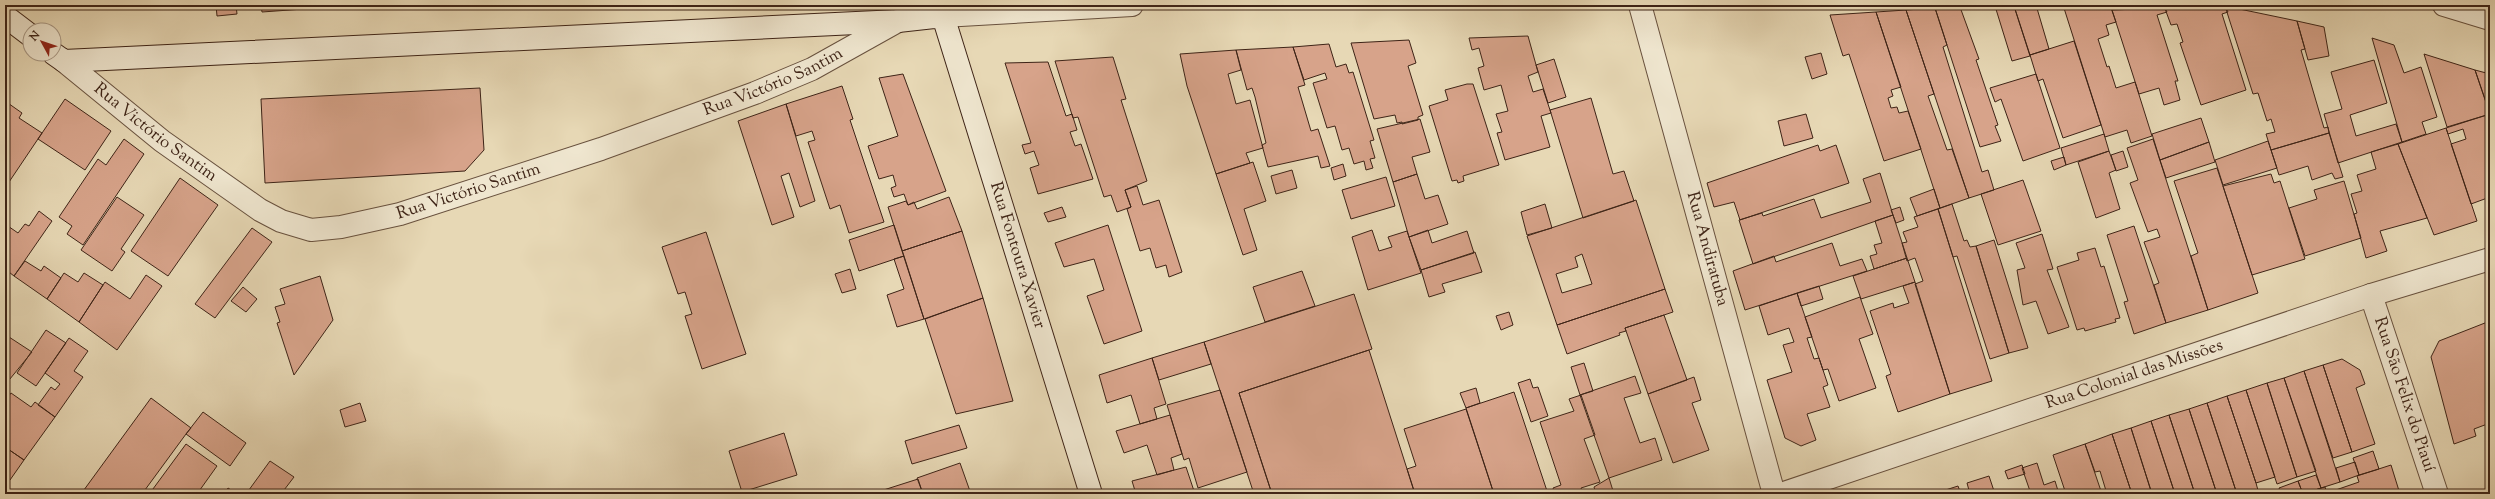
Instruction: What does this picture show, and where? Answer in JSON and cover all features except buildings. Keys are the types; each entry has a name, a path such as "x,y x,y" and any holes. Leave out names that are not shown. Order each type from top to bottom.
{"street":[{"name":"Rua Victório Santim","path":"62,58 898,21 943,16 1132,5"},
{"name":"Rua Andiratuba","path":"1640,5 1774,494"},
{"path":"2444,5 2490,19"},
{"path":"5,16 22,29"},
{"name":"Rua Fontoura Xavier","path":"943,16 1091,494"},
{"name":"Rua Victório Santim","path":"62,60 162,141 260,210 281,221 311,230 341,227 400,214 600,150 755,93 812,69 898,21"},
{"name":"Rua Colonial das Missões","path":"1781,494 2371,295 2490,259"},
{"name":"Rua São Felix do Piauí","path":"2371,295 2437,494"}]}
